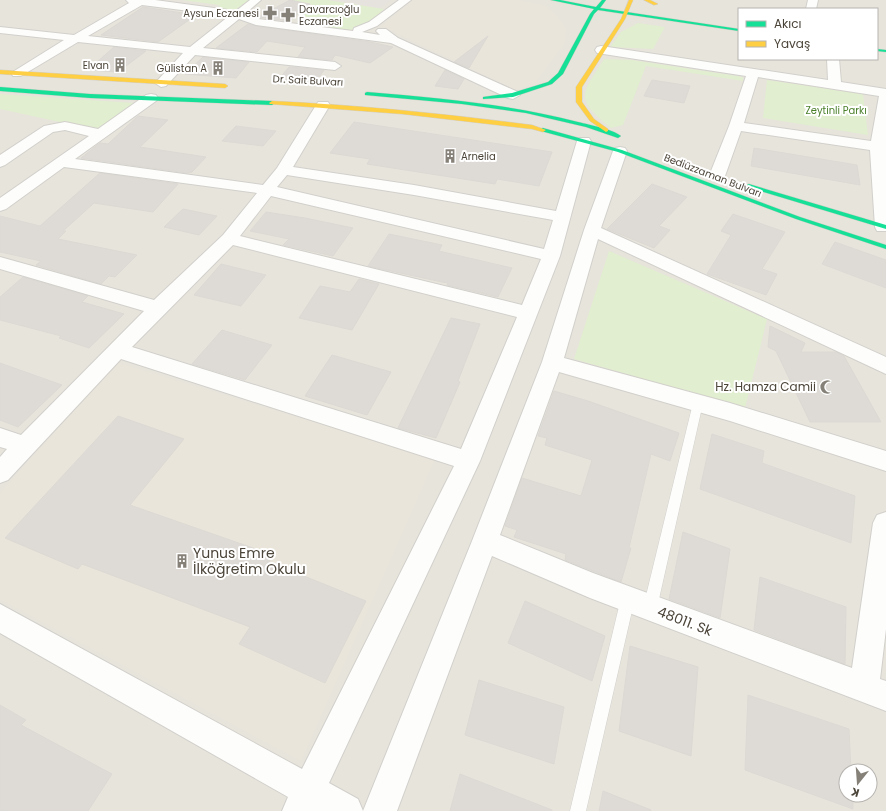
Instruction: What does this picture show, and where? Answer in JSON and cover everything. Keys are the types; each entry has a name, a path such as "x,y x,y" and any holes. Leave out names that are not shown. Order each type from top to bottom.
{"main road":[{"path":"553,0 626,14 738,30"},
{"path":"439,99 489,98 513,95 550,83 560,74 588,21 604,0"},
{"path":"619,141 592,120 579,102 578,87 626,14 630,0 659,5 646,0"},
{"path":"576,5 584,13 588,21"},
{"path":"618,26 640,19 652,18"},
{"path":"0,72 232,87"},
{"path":"94,96 90,94 91,91 98,86 121,80"},
{"path":"0,89 94,96 323,105"},
{"name":"Dr. Sait Bulvarı","path":"358,94 439,99 493,106 570,121 619,141"},
{"name":"Bediüzzaman Bulvarı","path":"323,105 442,116 532,127 584,141 619,141 798,218 886,247"},
{"name":"Bediüzzaman Bulvarı","path":"740,183 885,227"}],"street":[{"path":"161,83 192,51 256,0"},
{"path":"337,32 358,30 373,24 406,0"},
{"path":"17,73 79,39 135,1 238,14 256,22 394,40"},
{"path":"373,24 394,40 513,95"},
{"path":"0,30 334,66"},
{"path":"601,50 753,72 886,94 881,147 885,227"},
{"path":"833,60 835,85"},
{"path":"717,176 736,126 753,72"},
{"path":"0,206 151,98"},
{"path":"0,473 158,308 229,239 283,170 323,105"},
{"path":"0,162 49,129 65,126 99,134"},
{"path":"736,126 881,147"},
{"path":"304,800 468,461 551,256 584,141"},
{"path":"380,811 486,541 552,362 619,141"},
{"path":"60,162 268,190 551,256"},
{"path":"283,170 414,190 562,217"},
{"path":"592,230 886,366"},
{"path":"229,239 529,313"},
{"path":"0,263 158,308"},
{"path":"117,350 468,461"},
{"path":"552,362 698,403 886,461"},
{"path":"0,437 25,446"},
{"path":"875,691 886,523"},
{"name":"48011. Sk","path":"486,541 590,585 875,691"},
{"path":"0,618 304,800 346,811"}],"lane":[{"path":"578,811 698,403"}],"shaded area":[{"path":"0,0 886,0 886,811 0,811"},
{"path":"337,0 391,0 379,8"},
{"path":"413,0 516,0 543,5 555,14 566,28 565,42 535,83 516,90 382,26"},
{"path":"118,363 435,459 301,761 0,599 0,493"}],"green space":[{"path":"182,0 249,0 235,10 220,9 219,5"},
{"path":"291,0 327,0 384,9 367,24 359,28 341,31 296,24 313,5"},
{"path":"638,23 665,27 653,49 610,47 621,32"},
{"path":"604,59 632,60 743,77 743,81 646,66 623,125 611,128 591,110 586,102 585,96 586,89 590,81"},
{"name":"Zeytinli Parkı","path":"767,80 863,94 868,135 763,118"},
{"path":"0,94 134,103 97,130 0,109"},
{"path":"609,251 767,319 745,408 574,359"}],"building":[{"path":"290,0 310,4 289,21 258,17"},
{"path":"143,7 196,15 158,42 101,35"},
{"path":"248,24 370,42 393,47 370,63 335,55 332,60 298,57 305,47 267,41 257,52 216,48"},
{"path":"488,36 469,68 454,62"},
{"name":"Elvan","path":"114,47 146,51 118,72 88,70"},
{"name":"Gülistan A","path":"203,57 249,62 236,78 185,74"},
{"path":"289,67 324,70 314,84 278,80"},
{"path":"445,70 464,79 458,89 435,86"},
{"path":"652,80 690,86 684,103 644,96"},
{"path":"138,116 168,120 140,147 206,157 192,172 187,173 81,158 100,143 108,144"},
{"name":"Arnelia","path":"354,122 552,152 539,186 497,179 495,184 367,164 370,159 330,153"},
{"path":"236,126 276,131 263,146 222,141"},
{"path":"754,148 857,165 860,185 751,166"},
{"path":"100,173 178,184 153,212 94,203 63,231 66,231 58,239 137,255 115,277 109,276 101,284 36,265 41,261 0,252 0,216 40,226"},
{"path":"652,184 687,197 659,226 670,230 654,248 607,229"},
{"path":"183,209 217,216 199,235 164,227"},
{"path":"266,212 353,228 333,256 283,245 289,239 250,231"},
{"path":"733,214 785,232 762,269 777,274 766,295 707,274 731,235 721,231"},
{"path":"389,234 442,245 439,251 512,268 498,297 447,285 448,283 368,266"},
{"path":"835,242 886,260 886,288 822,264"},
{"path":"221,264 266,275 241,306 194,295"},
{"path":"23,277 88,296 82,302 124,314 89,348 59,338 61,336 0,320 0,297"},
{"path":"359,279 379,284 352,330 299,318 320,286 350,292"},
{"path":"451,318 480,324 458,381 460,382 436,438 398,428"},
{"name":"Hz. Hamza Camii","path":"770,326 805,343 801,352 836,352 844,356 881,422 810,422 776,351 768,347"},
{"path":"222,330 272,345 245,380 192,364"},
{"path":"332,355 391,372 367,415 305,396"},
{"path":"0,363 62,385 18,427 0,420"},
{"path":"554,391 588,401 679,433 670,461 651,454 629,548 631,548 621,582 565,560 566,554 514,537 517,530 505,526 522,478 581,496 592,460 545,445 547,438 538,436"},
{"path":"118,416 184,439 130,505 273,555 269,562 366,601 325,683 239,644 250,627 82,564 78,569 5,538"},
{"path":"712,434 764,451 762,463 855,496 851,543 700,489"},
{"path":"683,532 730,549 720,618 669,599"},
{"path":"760,577 846,607 845,664 754,630"},
{"path":"525,601 605,636 592,681 508,643"},
{"path":"630,646 698,667 691,756 619,731"},
{"path":"479,680 564,707 554,764 465,735"},
{"path":"748,695 849,729 851,763 838,763 838,803 853,803 853,809 745,770"},
{"path":"0,705 26,720 21,725 112,774 88,811 0,811"},
{"path":"460,774 552,810 552,811 450,811"},
{"path":"603,791 651,810 651,811 599,811"}],"traffic: fast":[{"path":"553,0 626,14 738,30"},
{"path":"485,98 513,95 550,83 560,74 592,14 604,0"},
{"path":"878,50 886,51"},
{"path":"0,89 90,96 272,103"},
{"path":"367,94 494,106 557,118 618,136"},
{"path":"543,130 620,151 798,218 886,247"},
{"path":"749,186 886,227"}],"traffic: slow":[{"path":"606,130 592,120 579,102 579,87 623,19 631,0"},
{"path":"646,0 656,4"},
{"path":"0,72 225,86"},
{"path":"272,103 337,106 402,112 532,127 543,130"}],"place":[{"name":"Aysun Eczanesi","path":"270,13"},
{"name":"Davarcıoğlu Eczanesi","path":"288,15"},
{"name":"Elvan","path":"120,65"},
{"name":"Gülistan A","path":"218,68"},
{"name":"Arnelia","path":"450,156"},
{"name":"Hz. Hamza Camii","path":"827,387"},
{"name":"Yunus Emre İlköğretim Okulu","path":"182,561"}]}
